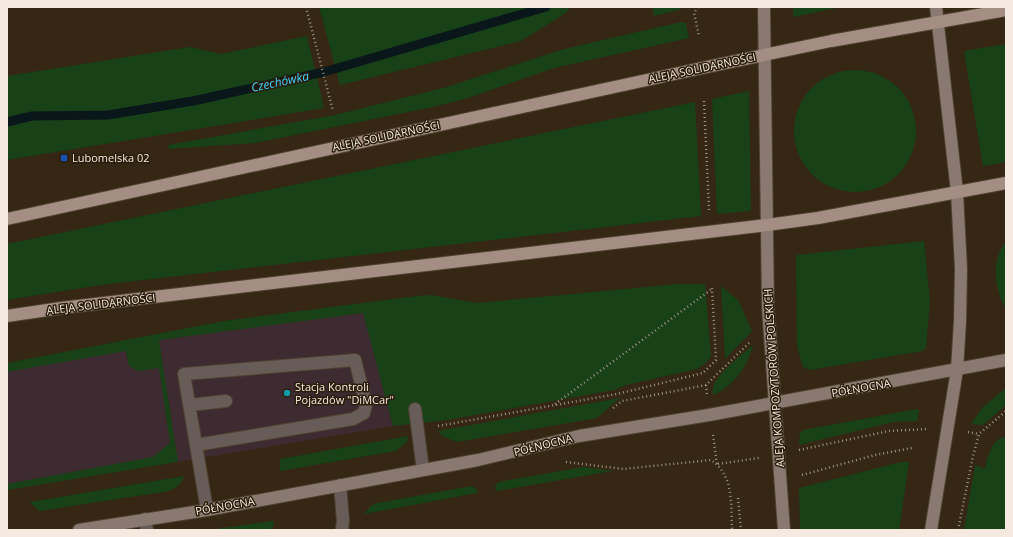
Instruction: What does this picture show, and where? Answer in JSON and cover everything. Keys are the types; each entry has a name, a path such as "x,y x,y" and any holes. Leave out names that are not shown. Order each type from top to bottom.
{"main road":[{"path":"938,22 1006,10"},
{"name":"ALEJA SOLIDARNOŚCI","path":"7,219 764,55 938,22"},
{"path":"957,192 1006,183"},
{"name":"ALEJA SOLIDARNOŚCI","path":"7,316 68,307 767,225 825,217 957,192"}],"street":[{"name":"ALEJA KOMPOZYTORÓW POLSKICH","path":"764,7 769,323 784,530"},
{"path":"931,530 956,370 960,321 961,276 957,192 936,7"},
{"name":"PÓŁNOCNA","path":"79,530 146,525 207,510 506,454 579,436 774,404 1006,360"}],"lane":[{"path":"196,445 353,419 364,413 366,404 355,383 355,360 184,374 190,405 196,445 207,510"},
{"path":"190,405 226,401"},
{"path":"415,409 423,470"},
{"path":"340,485 343,520 342,530"}],"path":[{"path":"306,7 318,48 333,111"},
{"path":"698,7 694,13 699,36"},
{"path":"704,101 709,215"},
{"path":"418,430 617,394 703,373 716,360 712,288 554,405"},
{"path":"610,410 622,400 706,385 769,323"},
{"path":"958,530 979,434 1006,411"},
{"path":"798,451 889,431 914,428"},
{"path":"799,476 875,455 912,448"},
{"path":"560,461 623,469 710,460 718,464 736,462"},
{"path":"718,464 728,481 732,530"},
{"path":"738,498 741,530"}],"shaded area":[{"path":"363,313 393,426 178,462 159,340"},
{"path":"126,350 129,366 138,370 159,368 170,443 153,457 7,484 7,372"}],"green space":[{"path":"319,7 570,7 566,13 521,41 340,85"},
{"path":"652,7 683,7 679,10 654,16"},
{"path":"793,7 841,7 793,17"},
{"path":"681,22 686,23 689,38 554,68 468,98 433,107 255,143 169,149 168,145 335,115 443,88 564,49"},
{"path":"307,36 324,108 7,160 7,76 190,47 221,54"},
{"path":"1006,44 1006,162 983,166 964,51"},
{"path":"855,70 878,74 889,80 898,88 906,97 912,108 916,131 912,154 906,165 898,174 889,182 878,188 855,192 832,188 821,182 812,174 804,165 798,154 794,131 798,108 804,97 812,88 821,80 832,74"},
{"path":"749,91 751,211 717,214 712,99"},
{"path":"695,102 701,216 100,285 7,300 7,244"},
{"path":"924,241 930,302 926,348 923,351 810,370 803,367 797,346 796,255"},
{"path":"1006,242 1006,309 999,293 996,266 1001,249"},
{"path":"678,284 705,284 711,356 707,362 697,369 626,385 614,390 447,420 393,426 363,313 159,340 178,462 7,490 7,484 153,457 170,443 159,368 138,371 129,366 126,351 7,372 7,363 224,321 417,296 431,295 477,303"},
{"path":"721,286 738,300 752,331 725,359"},
{"path":"753,345 744,368 734,381 713,395 713,389 721,375 734,361"},
{"path":"1006,388 1006,405 983,425 971,424 982,408"},
{"path":"620,398 597,418 457,442 442,436 438,431"},
{"path":"917,409 919,411 917,421 893,422 799,445 800,433 803,430"},
{"path":"408,436 407,442 396,451 280,471 280,459"},
{"path":"1006,436 1006,530 964,530 975,465 985,469 991,449 997,441"},
{"path":"901,462 909,462 899,530 800,530 799,488"},
{"path":"583,467 613,471 496,491 495,487 498,482"},
{"path":"184,476 182,481 174,489 169,491 39,511 30,502"},
{"path":"472,486 478,491 477,493 364,514 371,506 377,503"},
{"path":"273,521 274,526 270,530 208,530"}],"waterway":[{"name":"Czechówka","path":"7,122 32,116 108,115 193,101 324,72 546,7"}],"place":[{"name":"Lubomelska 02","path":"64,158"},
{"name":"Stacja Kontroli Pojazdów \"DiMCar\"","path":"287,393"}]}
